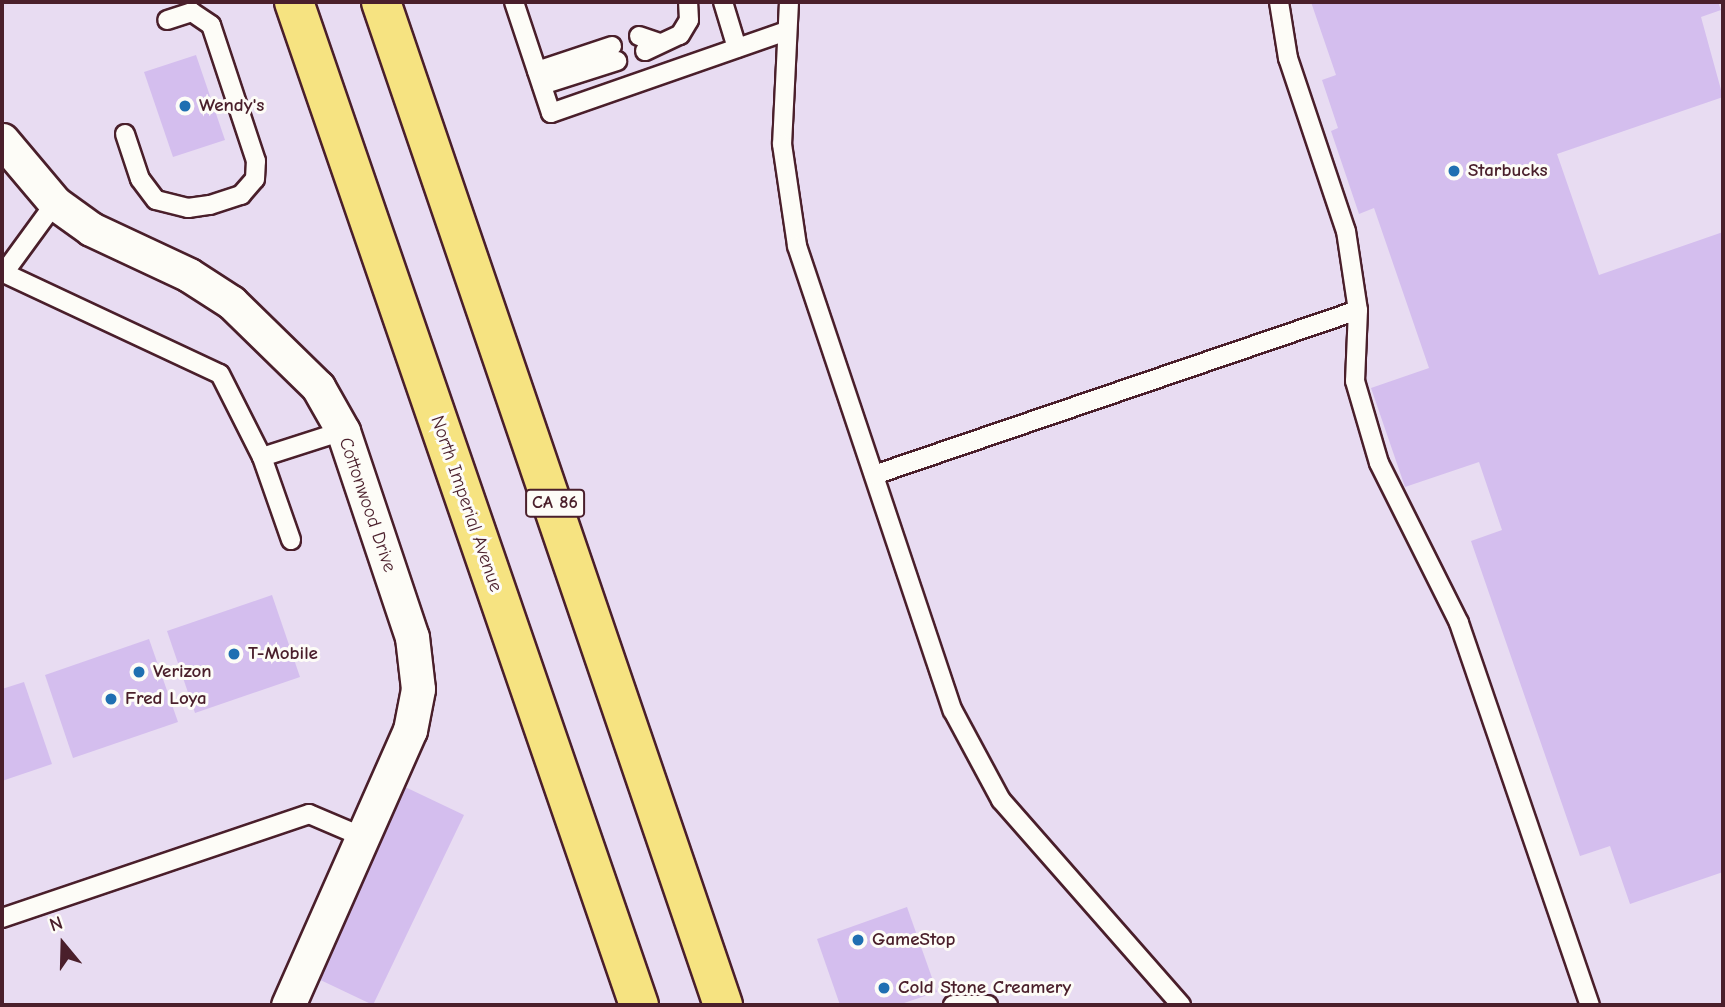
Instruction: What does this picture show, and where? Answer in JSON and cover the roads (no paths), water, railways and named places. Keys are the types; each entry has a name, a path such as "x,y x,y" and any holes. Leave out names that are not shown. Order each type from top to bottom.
{"highway":[{"name":"North Imperial Avenue","path":"294,2 639,1005"},
{"name":"CA 86","path":"382,2 723,1005"}],"street":[{"name":"Cottonwood Drive","path":"2,140 55,203 91,229 189,275 232,302 290,354 318,387 343,431 412,637 418,690 410,730 288,1005"}],"lane":[{"path":"514,2 551,113 787,31"},
{"path":"647,43 680,36 689,20 688,2"},
{"path":"723,2 737,48"},
{"path":"789,2 782,145 789,208 953,711 975,760 1001,800 1181,1005"},
{"path":"1279,2 1288,58 1346,231 1358,310 1354,381 1379,463 1459,623 1590,1005"},
{"path":"125,134 140,179 156,200 188,208 210,205 241,195 255,179 256,161 211,25 192,12 167,20"},
{"path":"539,78 615,53"},
{"path":"55,203 4,273 220,374 261,457 291,540"},
{"path":"874,475 1358,310"},
{"path":"261,457 343,431"},
{"path":"2,918 309,814 363,837"},
{"path":"953,1005 988,1005"}],"place":[{"name":"Wendy's","path":"185,106"},
{"name":"Starbucks","path":"1454,171"},
{"name":"T-Mobile","path":"234,654"},
{"name":"Verizon","path":"139,672"},
{"name":"Fred Loya","path":"111,699"},
{"name":"GameStop","path":"858,940"},
{"name":"Cold Stone Creamery","path":"884,988"}]}
